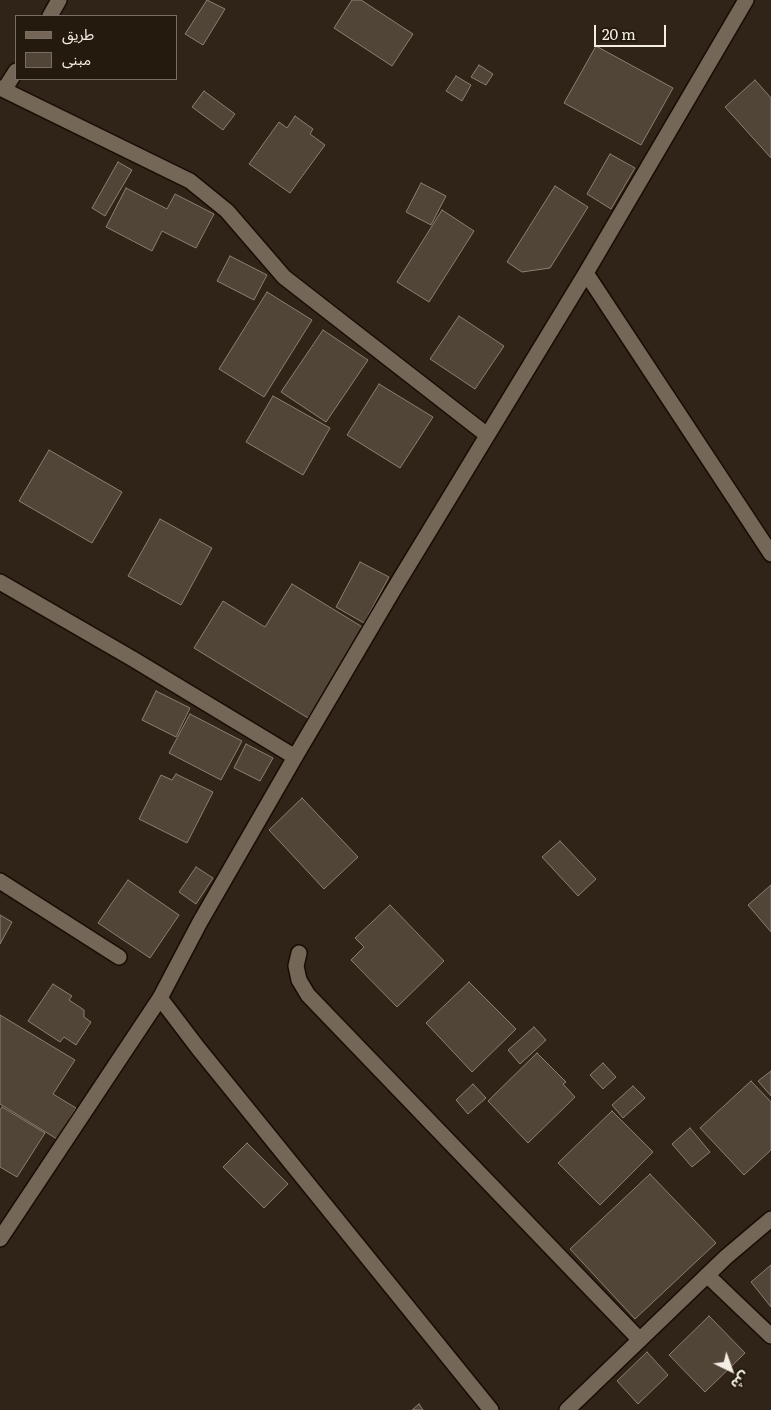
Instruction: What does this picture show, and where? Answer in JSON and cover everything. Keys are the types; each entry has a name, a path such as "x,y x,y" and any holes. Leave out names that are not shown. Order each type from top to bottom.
{"street":[{"path":"51,15 59,0"},
{"path":"1,1237 160,998 200,922 295,757 586,273 746,0"},
{"path":"15,72 2,89 190,181 228,211 284,277 487,435"},
{"path":"586,273 771,554"},
{"path":"0,582 133,659 295,757"},
{"path":"0,881 119,957"},
{"path":"299,953 296,966 299,980 308,995 640,1340"},
{"path":"160,998 198,1048 491,1410"},
{"path":"567,1410 707,1275 771,1219"},
{"path":"707,1275 771,1336"}],"building":[{"path":"207,0 225,9 203,45 185,34"},
{"path":"352,0 361,0 413,34 392,66 334,28"},
{"path":"596,46 673,88 641,145 564,103"},
{"path":"479,65 493,74 486,85 471,77"},
{"path":"456,76 471,85 462,101 446,91"},
{"path":"755,80 771,98 771,158 725,107"},
{"path":"204,91 235,114 223,130 192,107"},
{"path":"295,116 313,129 310,134 325,145 290,193 249,164 279,122 287,128"},
{"path":"610,154 635,168 611,209 587,194"},
{"path":"118,162 132,170 105,216 92,208"},
{"path":"421,183 446,196 431,225 406,212"},
{"path":"555,186 588,207 550,268 522,272 507,262"},
{"path":"126,188 167,209 175,194 214,214 196,248 162,231 152,251 106,227"},
{"path":"442,210 474,231 429,302 397,282"},
{"path":"230,256 267,275 254,300 217,281"},
{"path":"267,292 312,320 264,397 219,369"},
{"path":"459,316 504,346 475,389 430,359"},
{"path":"323,330 368,360 326,422 281,392"},
{"path":"379,384 433,417 400,468 347,435"},
{"path":"273,396 330,428 303,475 246,442"},
{"path":"49,450 122,492 92,543 19,501"},
{"path":"160,519 212,548 181,605 128,576"},
{"path":"360,562 389,577 364,623 336,607"},
{"path":"292,584 364,628 308,718 194,648 223,601 265,627"},
{"path":"156,691 190,708 176,737 142,720"},
{"path":"190,714 242,741 221,780 169,753"},
{"path":"246,744 273,758 260,781 234,768"},
{"path":"176,774 213,792 187,843 139,819 161,775 172,780"},
{"path":"302,798 358,857 324,889 269,830"},
{"path":"560,841 596,879 578,896 542,857"},
{"path":"196,867 213,878 196,904 179,892"},
{"path":"128,880 179,915 150,958 98,923"},
{"path":"771,885 771,932 748,905"},
{"path":"390,905 444,961 397,1007 351,960 364,947 355,938"},
{"path":"0,915 12,922 0,944"},
{"path":"469,982 516,1029 472,1072 426,1023"},
{"path":"53,984 72,996 69,1000 84,1010 84,1017 91,1022 76,1045 64,1037 60,1042 28,1021"},
{"path":"0,1015 75,1060 53,1094 76,1108 57,1139 0,1104"},
{"path":"534,1027 546,1040 520,1064 508,1050"},
{"path":"537,1053 566,1082 563,1084 575,1097 528,1143 488,1101"},
{"path":"603,1063 616,1077 603,1089 590,1075"},
{"path":"771,1071 771,1096 758,1081"},
{"path":"751,1081 771,1102 771,1150 744,1175 700,1128"},
{"path":"473,1084 486,1098 468,1114 456,1100"},
{"path":"633,1086 645,1098 623,1118 612,1105"},
{"path":"2,1107 45,1133 17,1177 0,1167 0,1110"},
{"path":"612,1111 653,1152 600,1205 558,1163"},
{"path":"690,1128 710,1152 692,1167 672,1144"},
{"path":"247,1143 288,1184 264,1208 223,1167"},
{"path":"650,1174 716,1243 635,1319 570,1249"},
{"path":"771,1265 771,1307 751,1282"},
{"path":"709,1316 745,1353 705,1392 669,1355"},
{"path":"647,1352 668,1375 638,1404 617,1381"},
{"path":"419,1404 423,1410 412,1410"}]}
